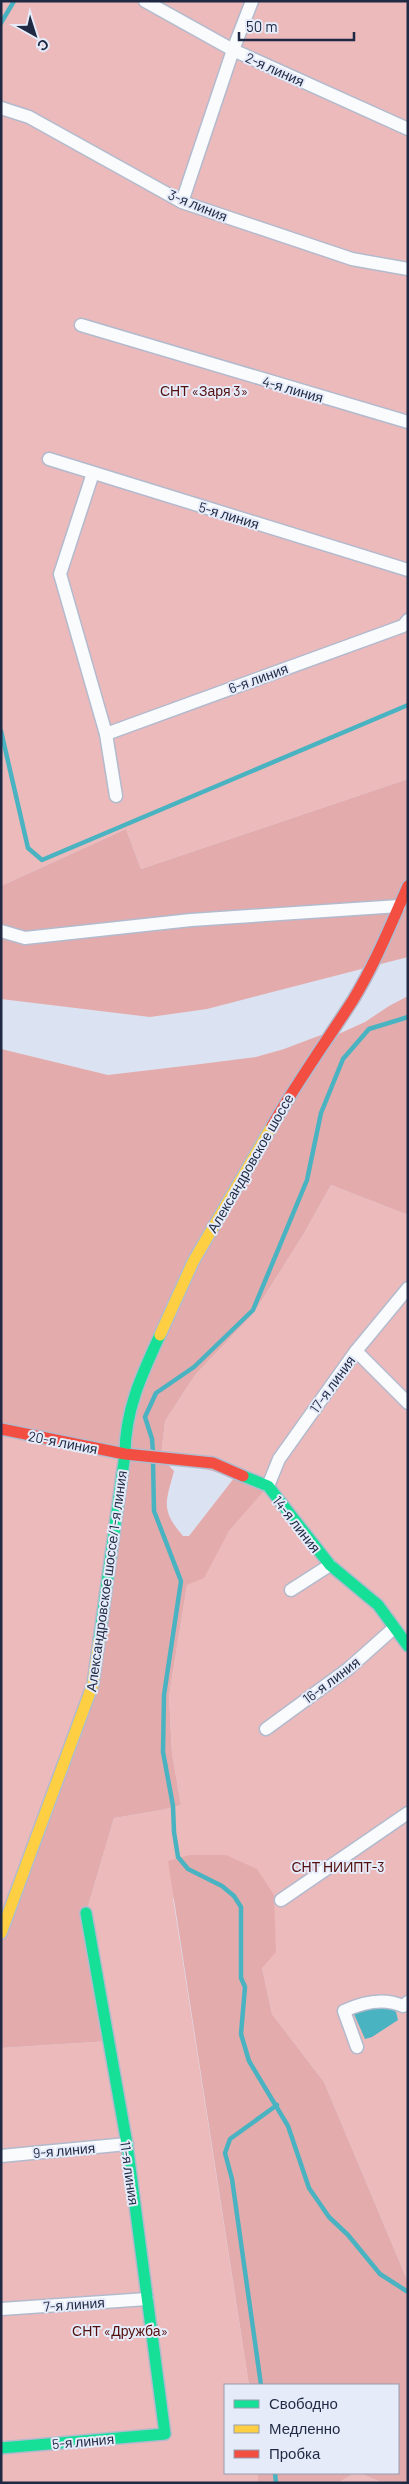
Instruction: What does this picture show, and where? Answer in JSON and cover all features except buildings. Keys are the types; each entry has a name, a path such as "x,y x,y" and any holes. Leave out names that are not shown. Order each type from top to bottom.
{"street":[{"name":"2-я линия","path":"145,1 233,50 408,129"},
{"path":"182,202 233,50 252,1"},
{"name":"3-я линия","path":"1,108 28,117 182,202 352,259 408,269"},
{"name":"4-я линия","path":"81,325 408,422"},
{"name":"5-я линия","path":"50,459 408,570"},
{"path":"93,473 60,574 106,734 116,796"},
{"name":"6-я линия","path":"106,734 403,626 408,620"},
{"name":"Александровское шоссе","path":"125,1454 125,1430 136,1388 192,1262 298,1081 353,999 408,886"},
{"path":"1,931 25,938 190,920 399,906"},
{"name":"17-я линия","path":"268,1486 279,1459 356,1351 408,1288"},
{"path":"356,1351 408,1403"},
{"name":"20-я линия","path":"1,1429 125,1454"},
{"name":"14-я линия","path":"125,1454 213,1463 268,1486 330,1565 378,1605 408,1646"},
{"name":"Александровское шоссе/1-я линия","path":"1,1933 93,1684 125,1454"},
{"path":"292,1590 330,1565"},
{"name":"16-я линия","path":"266,1729 348,1669 394,1628"},
{"path":"281,1900 408,1812"},
{"name":"11-я линия","path":"86,1913 127,2144 165,2434"},
{"path":"357,2047 344,2011 358,2004 389,2000 403,2006 408,2002"},
{"name":"9-я линия","path":"1,2156 127,2144"},
{"name":"7-я линия","path":"1,2309 147,2299"},
{"name":"5-я линия","path":"1,2448 165,2434"}],"green space":[{"name":"СНТ «Заря 3»","path":"1,1 408,1 408,779 141,869 126,829 1,886"},
{"name":"СНТ «Дружба»","path":"331,1185 408,1215 408,2282 324,2082 272,2014 262,1968 173,1898 249,2384 224,2384 224,2474 258,2474 258,2483 1,2483 1,2048 109,2041 86,1913 114,1818 181,1805 172,1754 169,1696 187,1585 218,1550 229,1531 267,1486 161,1457 165,1421 195,1375 253,1314 303,1235"},
{"path":"1,1429 126,1454 90,1693 1,1933"},
{"path":"352,2474 362,2474 383,2483 338,2483"}],"shaded area":[{"path":"408,779 408,957 207,1009 150,1017 1,999 1,886 126,829 141,869"},
{"path":"408,996 408,1215 331,1185 303,1235 253,1314 195,1375 165,1421 161,1457 174,1471 167,1498 168,1512 183,1536 189,1536 238,1473 268,1486 229,1531 204,1578 187,1585 169,1696 172,1754 181,1805 114,1818 86,1913 109,2041 1,2048 1,1933 90,1693 126,1454 1,1429 1,1049 108,1075 256,1057 321,1035 332,1037 365,1022"},
{"path":"190,1855 226,1855 257,1869 274,1895 276,1952 262,1968 272,2014 324,2082 408,2282 408,2483 383,2483 362,2474 399,2474 399,2384 249,2384 168,1861"},
{"path":"258,2474 352,2474 338,2483 258,2483"}],"water":[{"path":"390,2006 396,2012 398,2020 372,2037 365,2039 354,2014 362,2007"}],"waterway":[{"path":"1,23 14,1"},
{"path":"1,731 28,848 42,860 408,705"},
{"path":"153,1452 152,1439 145,1417 156,1393 194,1367 253,1310 307,1180 321,1113 343,1059 369,1029 408,1017"},
{"path":"153,1460 154,1511 181,1581 164,1695 163,1752 173,1806 174,1832 178,1857 188,1869 222,1886 234,1896 241,1907 241,1978 245,1987 241,2034 249,2061 288,2126 309,2188 329,2217 348,2235 380,2274 408,2292"},
{"path":"261,2384 232,2179 225,2153 230,2139 277,2105"},
{"path":"275,2474 276,2483"}],"traffic: fast":[{"path":"99,1641 128,1422 141,1378 160,1335"},
{"path":"243,1476 268,1486 330,1565 378,1605 408,1646"},
{"path":"1,2448 165,2434 127,2144 86,1913"}],"traffic: slow":[{"path":"160,1335 193,1262 272,1126"},
{"path":"1,1933 93,1684 99,1641"}],"traffic: jam":[{"path":"272,1126 361,986 408,886"},
{"path":"1,1429 125,1454 213,1463 243,1476"}],"park label":[{"name":"СНТ НИИПТ-3","path":"338,1866"}]}
